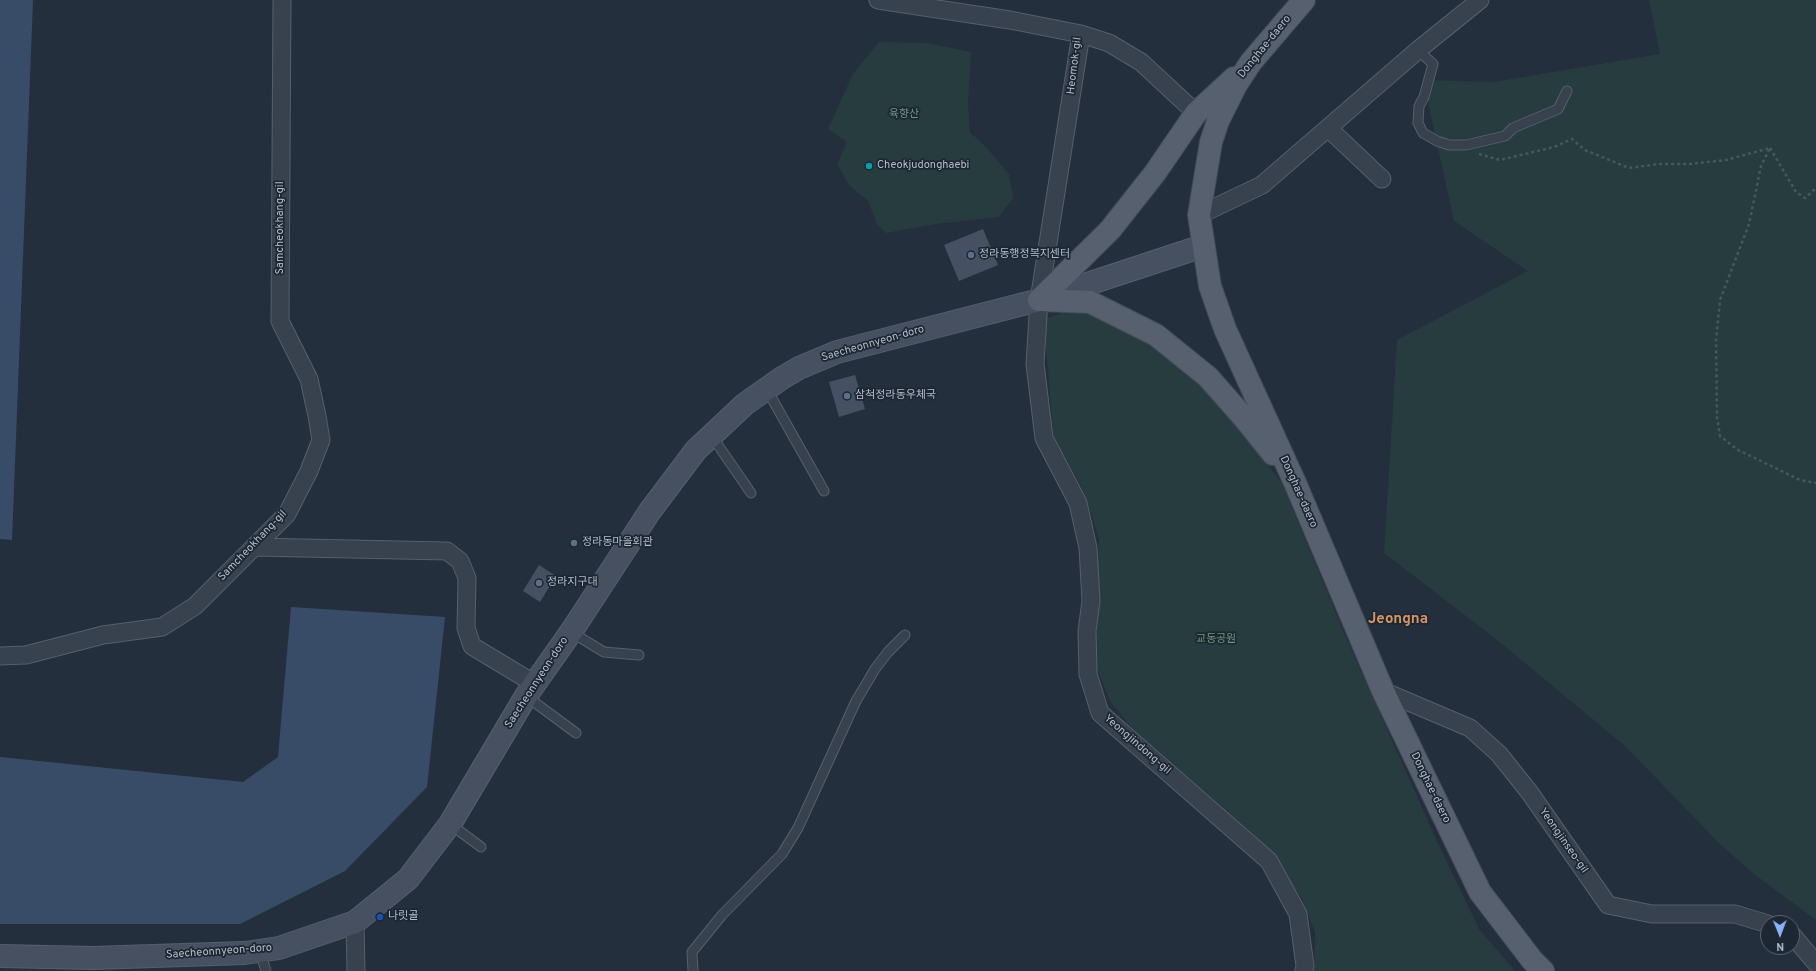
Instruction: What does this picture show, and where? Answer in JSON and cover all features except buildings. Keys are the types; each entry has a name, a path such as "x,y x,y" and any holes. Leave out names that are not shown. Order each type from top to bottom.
{"main road":[{"name":"Donghae-daero","path":"1304,0 1251,62 1226,102 1210,142 1199,215 1202,246 1210,286 1225,329 1296,485 1383,691 1480,892 1532,960 1543,971"},
{"path":"1039,300 1092,249 1132,204 1196,114 1251,62"},
{"path":"1039,300 1090,302 1156,335 1208,377 1245,419 1296,485"}],"street":[{"name":"Samcheokhang-gil","path":"0,656 26,655 103,635 162,626 195,606 287,514 309,471 321,440 309,379 280,321 282,0"},
{"name":"Heomok-gil","path":"878,0 1010,20 1081,34 1039,300"},
{"path":"1199,215 1262,185 1418,50 1480,0"},
{"path":"1081,34 1109,43 1141,62 1196,114"},
{"path":"1328,128 1382,179"},
{"name":"Saecheonnyeon-doro","path":"0,956 263,961 279,948 355,922 408,879 450,824 530,690 571,632 668,486 711,435 745,404 766,388 800,368 837,352 1039,300 1202,246"},
{"name":"Yeongjindong-gil","path":"1039,300 1035,364 1044,438 1078,503 1088,548 1091,601 1088,631 1088,674 1100,713 1268,861 1298,914 1305,966 1304,971"},
{"path":"254,547 447,550 460,561 467,578 466,628 472,646 530,690"},
{"name":"Yeongjinseo-gil","path":"1383,691 1470,728 1498,754 1530,794 1608,906 1652,914 1735,914 1760,922"},
{"path":"355,922 356,971"},
{"path":"1800,944 1816,963"}],"lane":[{"path":"1418,50 1433,64 1424,97 1419,106 1418,123 1423,132 1437,141 1449,145 1466,145 1505,136 1513,128 1558,109 1567,91"},
{"path":"766,388 824,492"},
{"path":"711,435 751,493"},
{"path":"571,632 604,652 639,655"},
{"path":"693,971 692,952 722,915 782,854 798,828 856,700 880,663 905,635"},
{"path":"530,690 576,733"},
{"path":"450,824 481,847"}],"path":[{"path":"1466,145 1476,153 1500,160 1554,147 1572,139 1586,150 1629,168 1659,164 1689,164 1726,160 1770,148"},
{"path":"1770,148 1796,192 1805,198 1816,188"},
{"path":"1770,148 1761,166 1749,224 1720,300 1716,341 1717,417 1720,436 1738,450 1800,480 1816,483"}],"green space":[{"path":"1649,0 1816,0 1816,920 1754,874 1720,844 1625,746 1496,639 1384,553 1397,340 1528,271 1454,221 1423,80 1494,82 1660,54"},
{"name":"육향산","path":"879,42 927,43 971,52 968,104 970,132 986,147 1009,174 1013,198 999,217 936,224 886,233 877,224 868,201 849,185 837,164 847,142 828,129 853,74"},
{"name":"교동공원","path":"1070,310 1098,316 1137,335 1206,386 1282,483 1342,628 1435,837 1479,929 1515,971 1314,971 1315,932 1301,897 1251,832 1132,728 1110,701 1093,658 1099,539 1085,494 1053,435 1044,319"}],"water":[{"path":"0,0 33,0 12,540 0,539"},
{"path":"291,607 445,617 427,787 345,871 240,924 0,924 0,757 243,782 278,757"}],"place":[{"name":"Cheokjudonghaebi","path":"869,166"},
{"name":"정라동행정복지센터","path":"971,255"},
{"name":"삼척정라동우체국","path":"847,396"},
{"name":"정라동마을회관","path":"574,543"},
{"name":"정라지구대","path":"539,583"},
{"name":"나릿골","path":"380,917"}],"district":[{"name":"Jeongna","path":"1398,620"}]}
